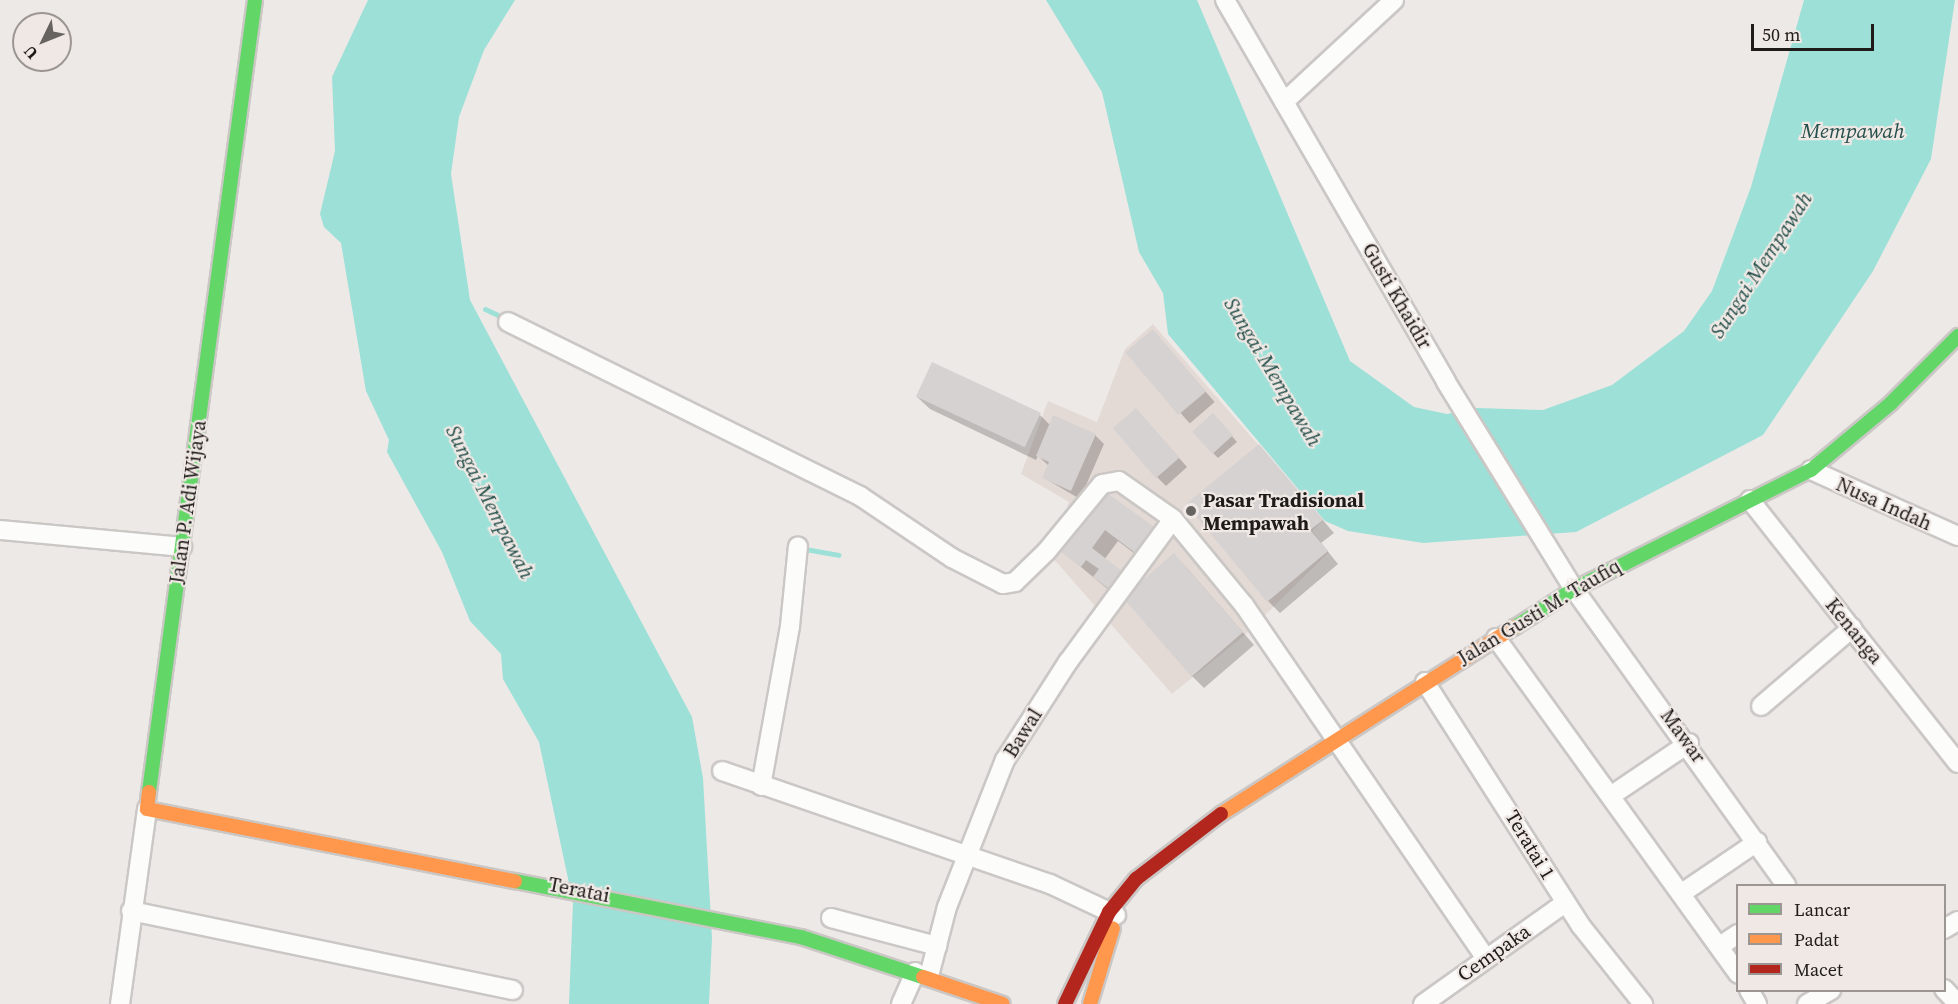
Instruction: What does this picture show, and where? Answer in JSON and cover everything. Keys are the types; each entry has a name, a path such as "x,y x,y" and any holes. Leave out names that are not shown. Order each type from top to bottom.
{"main road":[{"name":"Jalan P. Adi Wijaya","path":"147,809 255,0"},
{"name":"Jalan Gusti M. Taufiq","path":"1065,1004 1122,896 1194,832 1425,682 1574,589 1810,470 1892,403 1958,336"},
{"name":"Teratai","path":"147,809 314,845 545,883 703,914 922,974 1003,1004"},
{"name":"Jalan Gusti M. Taufiq","path":"1090,1004 1112,913"}],"street":[{"name":"Gusti Khaidir","path":"1225,0 1446,382 1574,589"},
{"path":"1284,102 1394,0"},
{"path":"508,322 860,496 952,558 1003,584 1015,582 1036,562 1112,478 1173,519 1244,605 1486,958"},
{"name":"Nusa Indah","path":"1810,470 1958,536"},
{"name":"Kenanga","path":"1750,500 1958,763"},
{"name":"Bawal","path":"901,1004 922,974 937,946 967,856 1005,760 1068,662 1173,519"},
{"path":"0,530 182,547"},
{"path":"761,786 790,626 798,546"},
{"name":"Mawar","path":"1574,589 1689,743 1786,884"},
{"path":"1761,706 1852,628"},
{"path":"1496,638 1612,795 1720,946 1736,972"},
{"name":"Teratai 1","path":"1425,682 1565,903 1643,1004"},
{"path":"1612,795 1689,743"},
{"path":"722,771 967,856 1112,913"},
{"name":"Jalan P. Adi Wijaya","path":"120,1004 131,911 147,809"},
{"path":"1682,893 1757,842"},
{"name":"Cempaka","path":"1423,1004 1565,903"},
{"path":"131,911 513,990"},
{"path":"831,918 937,946"},
{"path":"1720,946 1736,935"},
{"path":"1946,991 1958,1004"},
{"path":"1807,1004 1828,992"}],"shaded area":[{"name":"Pasar Tradisional Mempawah","path":"1153,324 1324,520 1312,531 1329,552 1246,634 1172,694 1052,557 1069,502 1021,474 1048,401 1097,422 1125,349"}],"water":[{"name":"Sungai Mempawah","path":"368,0 515,0 484,50 459,117 451,174 470,300 692,717 703,778 712,938 709,1004 569,1004 573,902 539,742 503,679 501,654 470,621 442,552 387,452 389,440 366,391 341,243 324,227 320,214 335,151 332,77"},
{"name":"Mempawah","path":"1046,0 1197,0 1350,361 1414,407 1447,414 1477,408 1543,410 1612,385 1684,331 1712,291 1751,187 1804,0 1955,0 1931,159 1873,271 1763,435 1576,532 1423,543 1348,531 1325,521 1168,334 1163,293 1139,252 1102,92"}],"building":[{"path":"1153,329 1206,392 1178,415 1125,352"},
{"path":"932,362 1041,413 1025,447 916,396"},
{"path":"1136,408 1179,458 1156,478 1113,428"},
{"path":"1213,413 1233,435 1212,454 1192,432"},
{"path":"1053,415 1096,434 1071,491 1042,478 1049,462 1036,456"},
{"path":"1259,444 1323,520 1310,530 1328,551 1267,602 1186,504"},
{"path":"1102,489 1157,529 1138,555 1105,530 1092,548 1122,571 1109,589 1093,577 1099,569 1086,560 1081,567 1057,549"},
{"path":"1174,553 1243,632 1192,677 1123,598"}],"waterway":[{"path":"485,309 506,319"},
{"path":"805,549 838,555"}],"traffic: fast":[{"path":"149,792 255,0"},
{"path":"1515,627 1574,589 1811,470 1891,403 1958,336"},
{"path":"515,881 801,937 923,977"}],"traffic: slow":[{"path":"1221,814 1515,627"},
{"path":"149,792 147,809 515,881"},
{"path":"1090,1004 1113,928"},
{"path":"923,977 1003,1004"}],"traffic: jam":[{"path":"1065,1004 1109,912 1136,879 1221,814"}],"place":[{"name":"Pasar Tradisional Mempawah","path":"1191,511"}]}
